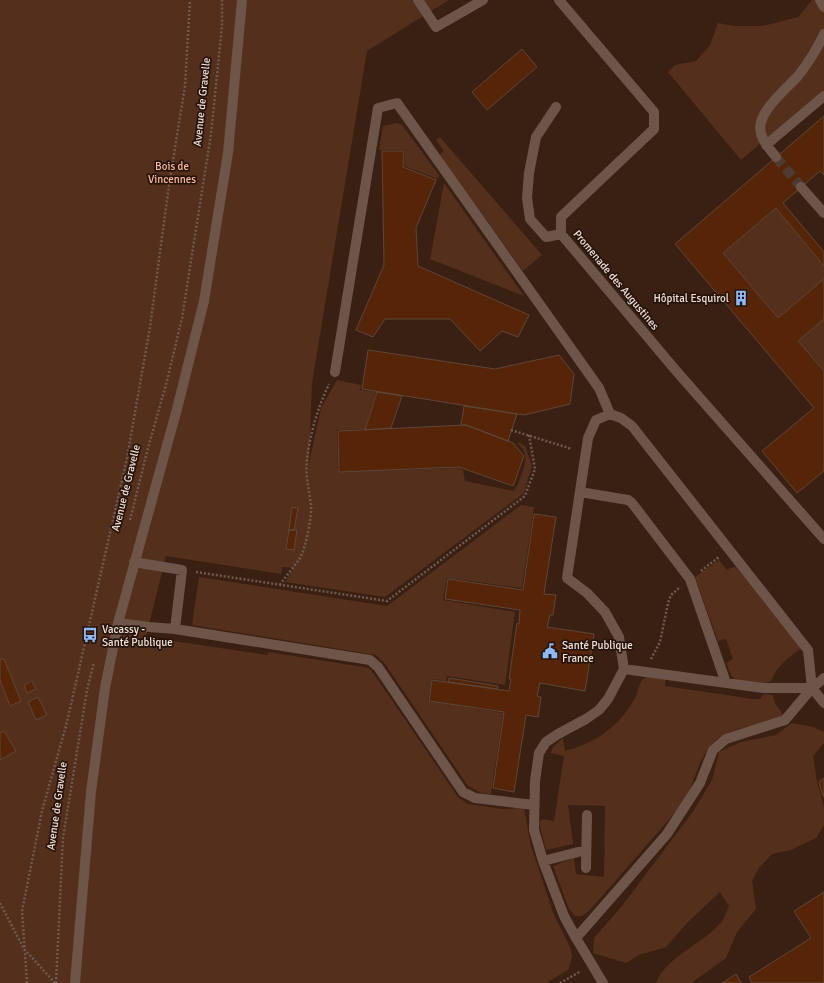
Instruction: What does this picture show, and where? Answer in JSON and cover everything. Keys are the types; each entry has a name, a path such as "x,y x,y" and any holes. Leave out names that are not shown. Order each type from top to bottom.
{"street":[{"path":"75,983 91,792 104,688 118,623 177,409 204,301 228,152 242,0"},
{"path":"418,0 436,27 484,0"},
{"name":"Promenade des Augustines","path":"559,0 654,112 654,129 561,217 561,234 678,373 824,540"},
{"path":"820,0 824,7"},
{"path":"776,157 761,136 761,122 772,104 798,76 815,53 824,34"},
{"path":"766,145 824,96"},
{"path":"335,372 378,108 396,103 599,388 610,414"},
{"path":"556,108 536,137 529,173 527,198 530,219 546,237 561,234"},
{"path":"801,187 824,213"},
{"path":"603,983 564,916 543,861 534,830 535,781 539,753 546,742 586,719 598,710 608,699 624,669 619,637 605,612 587,593 567,578 588,438 596,420 610,414 622,418 632,426 808,650 812,688 824,703"},
{"path":"580,492 628,500 690,579 726,683"},
{"path":"812,526 824,527"},
{"path":"134,562 182,570 175,629"},
{"path":"118,623 175,629 370,660 378,667 463,792 475,798 534,805"},
{"path":"624,669 763,688 812,688"},
{"path":"576,938 667,834 700,784 713,750 726,739 785,720 812,688 824,678"},
{"path":"586,868 587,815"},
{"path":"543,861 586,850"}],"path":[{"path":"27,983 22,911 42,811 67,722 127,458 148,335 169,185 185,86 190,0"},
{"name":"Avenue de Gravelle","path":"129,524 182,318 211,134 222,26 222,0"},
{"path":"280,585 301,557 309,532 311,506 306,480 306,460 317,415 324,395 335,372"},
{"path":"511,430 586,453"},
{"path":"182,570 387,601 525,496 535,468 529,435"},
{"path":"650,662 660,642 671,595 729,550"},
{"name":"Avenue de Gravelle","path":"56,983 64,838 87,690 95,659"},
{"path":"0,902 24,949 56,983"},
{"path":"560,983 592,965"}],"shaded area":[{"path":"449,0 824,0 824,983 213,983 265,666 147,637 165,556 366,51"}],"green space":[{"name":"Bois de Vincennes","path":"0,0 449,0 367,51 312,383 309,463 321,408 337,380 361,385 360,390 376,392 365,429 337,430 338,472 459,468 463,470 465,481 514,491 522,473 526,457 518,442 525,446 532,466 524,493 385,597 285,582 294,568 282,567 281,574 166,556 146,637 267,655 269,652 369,668 458,797 468,804 503,809 524,808 531,846 554,915 571,949 572,957 568,970 546,983 0,983"},
{"path":"812,0 824,0 824,90 741,160 668,72 675,65 696,61 710,45 718,23 734,26 763,26 798,17"},
{"path":"396,123 402,125 439,175 438,179 404,166 405,150 379,150 383,126"},
{"path":"440,137 542,255 523,271 439,155 444,151 436,140"},
{"path":"444,183 524,296 430,259"},
{"path":"776,208 824,266 824,279 778,318 723,253"},
{"path":"824,319 824,371 798,341"},
{"path":"521,505 534,507 522,588 447,578 443,600 515,612 505,685 447,676 446,681 432,679 428,701 503,713 491,794 482,793 468,786 385,664 376,655 192,625 199,577 387,606"},
{"path":"719,560 727,570 736,567 802,648 784,662 777,670 771,681 763,684 735,679 732,677 726,663 733,659 726,639 718,641 695,577"},
{"path":"646,677 665,679 665,686 753,699 760,699 764,694 773,695 775,703 783,715 733,731 714,742 702,759 686,800 590,910 582,916 575,916 569,909 553,866 574,858 576,874 604,877 605,806 568,805 573,844 546,850 539,822 543,819 554,821 564,756 551,753 553,747 563,738 565,751 587,743 606,732 629,708 641,681"},
{"path":"792,723 813,727 824,732 824,743 813,756 817,782 824,807 824,825 816,838 791,850 772,854 759,868 752,881 756,909 737,932 726,958 691,983 656,983 661,973 668,965 707,936 723,920 729,906 720,892 689,921 666,947 639,955 626,963 593,953 594,938 622,906 694,810 712,780 719,752 741,742 776,735"}],"building":[{"path":"522,49 537,67 487,110 472,92"},
{"name":"Hôpital Esquirol","path":"824,116 824,175 820,171 783,203 824,252 824,266 776,208 723,253 778,318 824,279 824,319 798,341 824,371 824,471 797,493 762,451 814,408 675,244"},
{"path":"382,151 404,151 403,167 436,180 416,228 418,266 529,315 518,337 502,331 480,351 450,319 385,319 373,337 356,330 384,265"},
{"path":"368,350 495,369 559,355 574,374 570,404 524,415 362,389"},
{"path":"377,392 402,396 391,428 365,430"},
{"path":"464,406 517,414 508,441 466,425 461,425"},
{"path":"466,425 513,443 524,456 513,486 459,467 339,472 338,431"},
{"path":"292,507 298,508 294,530 289,530"},
{"path":"534,514 556,517 544,594 556,595 553,615 550,615 547,627 594,634 585,691 540,683 537,696 541,697 538,717 526,715 514,792 493,788 504,712 429,701 432,680 509,691 511,679 509,679 517,623 519,624 520,610 445,599 448,579 523,590"},
{"path":"289,530 297,530 294,550 286,549"},
{"path":"0,659 4,659 21,701 10,706 0,680"},
{"path":"449,678 498,686 497,689 448,682"},
{"path":"32,681 36,689 27,693 24,685"},
{"path":"38,697 47,715 36,720 28,702"},
{"path":"4,731 16,751 0,760 0,733"},
{"path":"824,778 824,797 819,782"},
{"path":"824,892 824,983 752,983 749,977 811,938 794,911"},
{"path":"736,974 741,983 722,983"}],"tunnel":[{"path":"776,157 801,187"}],"place":[{"name":"Hôpital Esquirol","path":"741,298"},
{"name":"Vacassy - Santé Publique","path":"90,635"},
{"name":"Santé Publique France","path":"550,651"}]}
